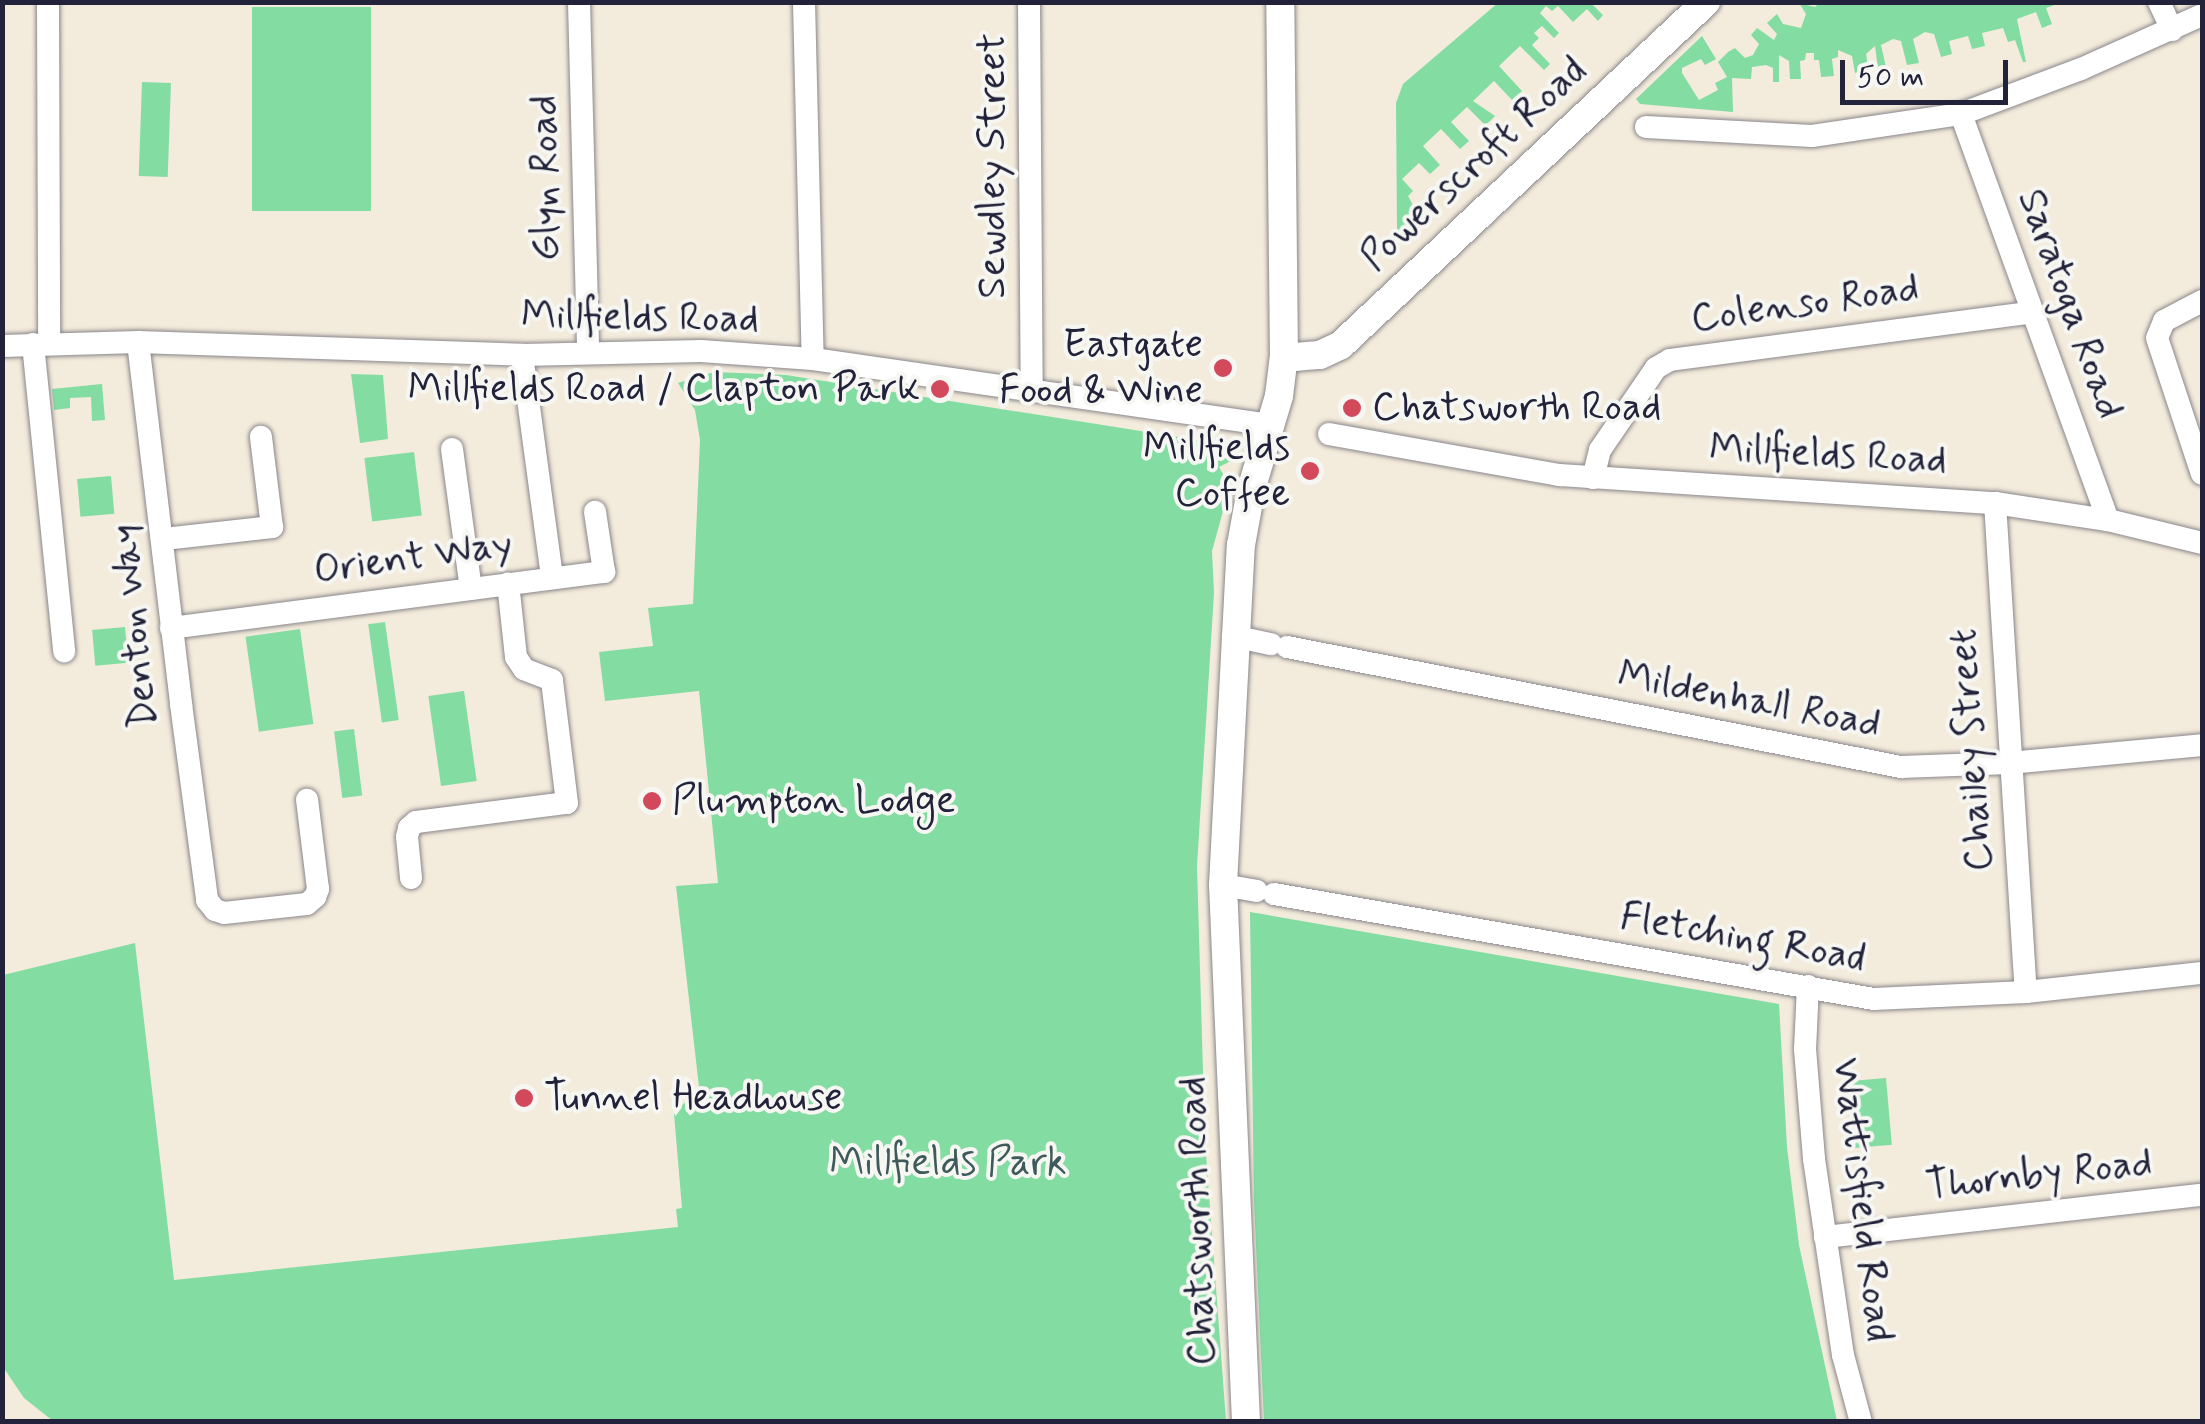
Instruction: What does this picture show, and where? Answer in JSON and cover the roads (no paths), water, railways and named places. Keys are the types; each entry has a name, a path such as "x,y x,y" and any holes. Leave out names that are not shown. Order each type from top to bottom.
{"street":[{"path":"48,2 41,343 64,650"},
{"name":"Glyn Road","path":"580,2 588,352"},
{"path":"804,2 813,360"},
{"name":"Sewdley Street","path":"1029,2 1032,389"},
{"name":"Chatsworth Road","path":"1246,1422 1223,885 1233,636 1250,490 1271,425 1284,358 1280,2"},
{"name":"Powerscroft Road","path":"1284,358 1320,355 1341,345 1706,2"},
{"path":"2158,2 2172,30"},
{"path":"1646,126 1812,136 1960,114 2202,16"},
{"name":"Saratoga Road","path":"1960,114 2108,520"},
{"path":"2202,301 2164,321 2157,338 2202,474"},
{"name":"Colenso Road","path":"1593,478 1600,450 1656,368 1670,360 2033,312"},
{"name":"Millfields Road","path":"2,346 138,342 522,355 701,351 813,360 1271,425"},
{"name":"Denton Way","path":"138,342 207,900 224,913 307,904 315,897 318,889 308,800"},
{"path":"522,355 552,578"},
{"name":"Millfields Road","path":"1329,434 1559,476 1995,503 2108,520 2202,543"},
{"path":"164,539 272,527 262,437"},
{"path":"452,449 471,589"},
{"name":"Chailey Street","path":"1995,503 2026,992"},
{"name":"Orient Way","path":"171,628 604,572 594,512"},
{"path":"411,878 407,837 416,822 568,803 552,680 524,668 516,656 508,584"},
{"name":"Mildenhall Road","path":"1233,636 1900,767 2009,763 2202,745"},
{"name":"Fletching Road","path":"1223,885 1874,1000 2026,992 2202,973"},
{"name":"Wattisfield Road","path":"1808,986 1804,1049 1824,1237 1843,1355 1861,1422"},
{"name":"Thornby Road","path":"1824,1237 2202,1196"}],"place":[{"name":"Eastgate Food & Wine","path":"1223,368"},
{"name":"Millfields Road / Clapton Park","path":"940,389"},
{"name":"Chatsworth Road","path":"1352,408"},
{"name":"Millfields Coffee","path":"1310,471"},
{"name":"Plumpton Lodge","path":"652,801"},
{"name":"Tunnel Headhouse","path":"524,1098"}],"park label":[{"name":"Millfields Park","path":"948,1163"}]}
